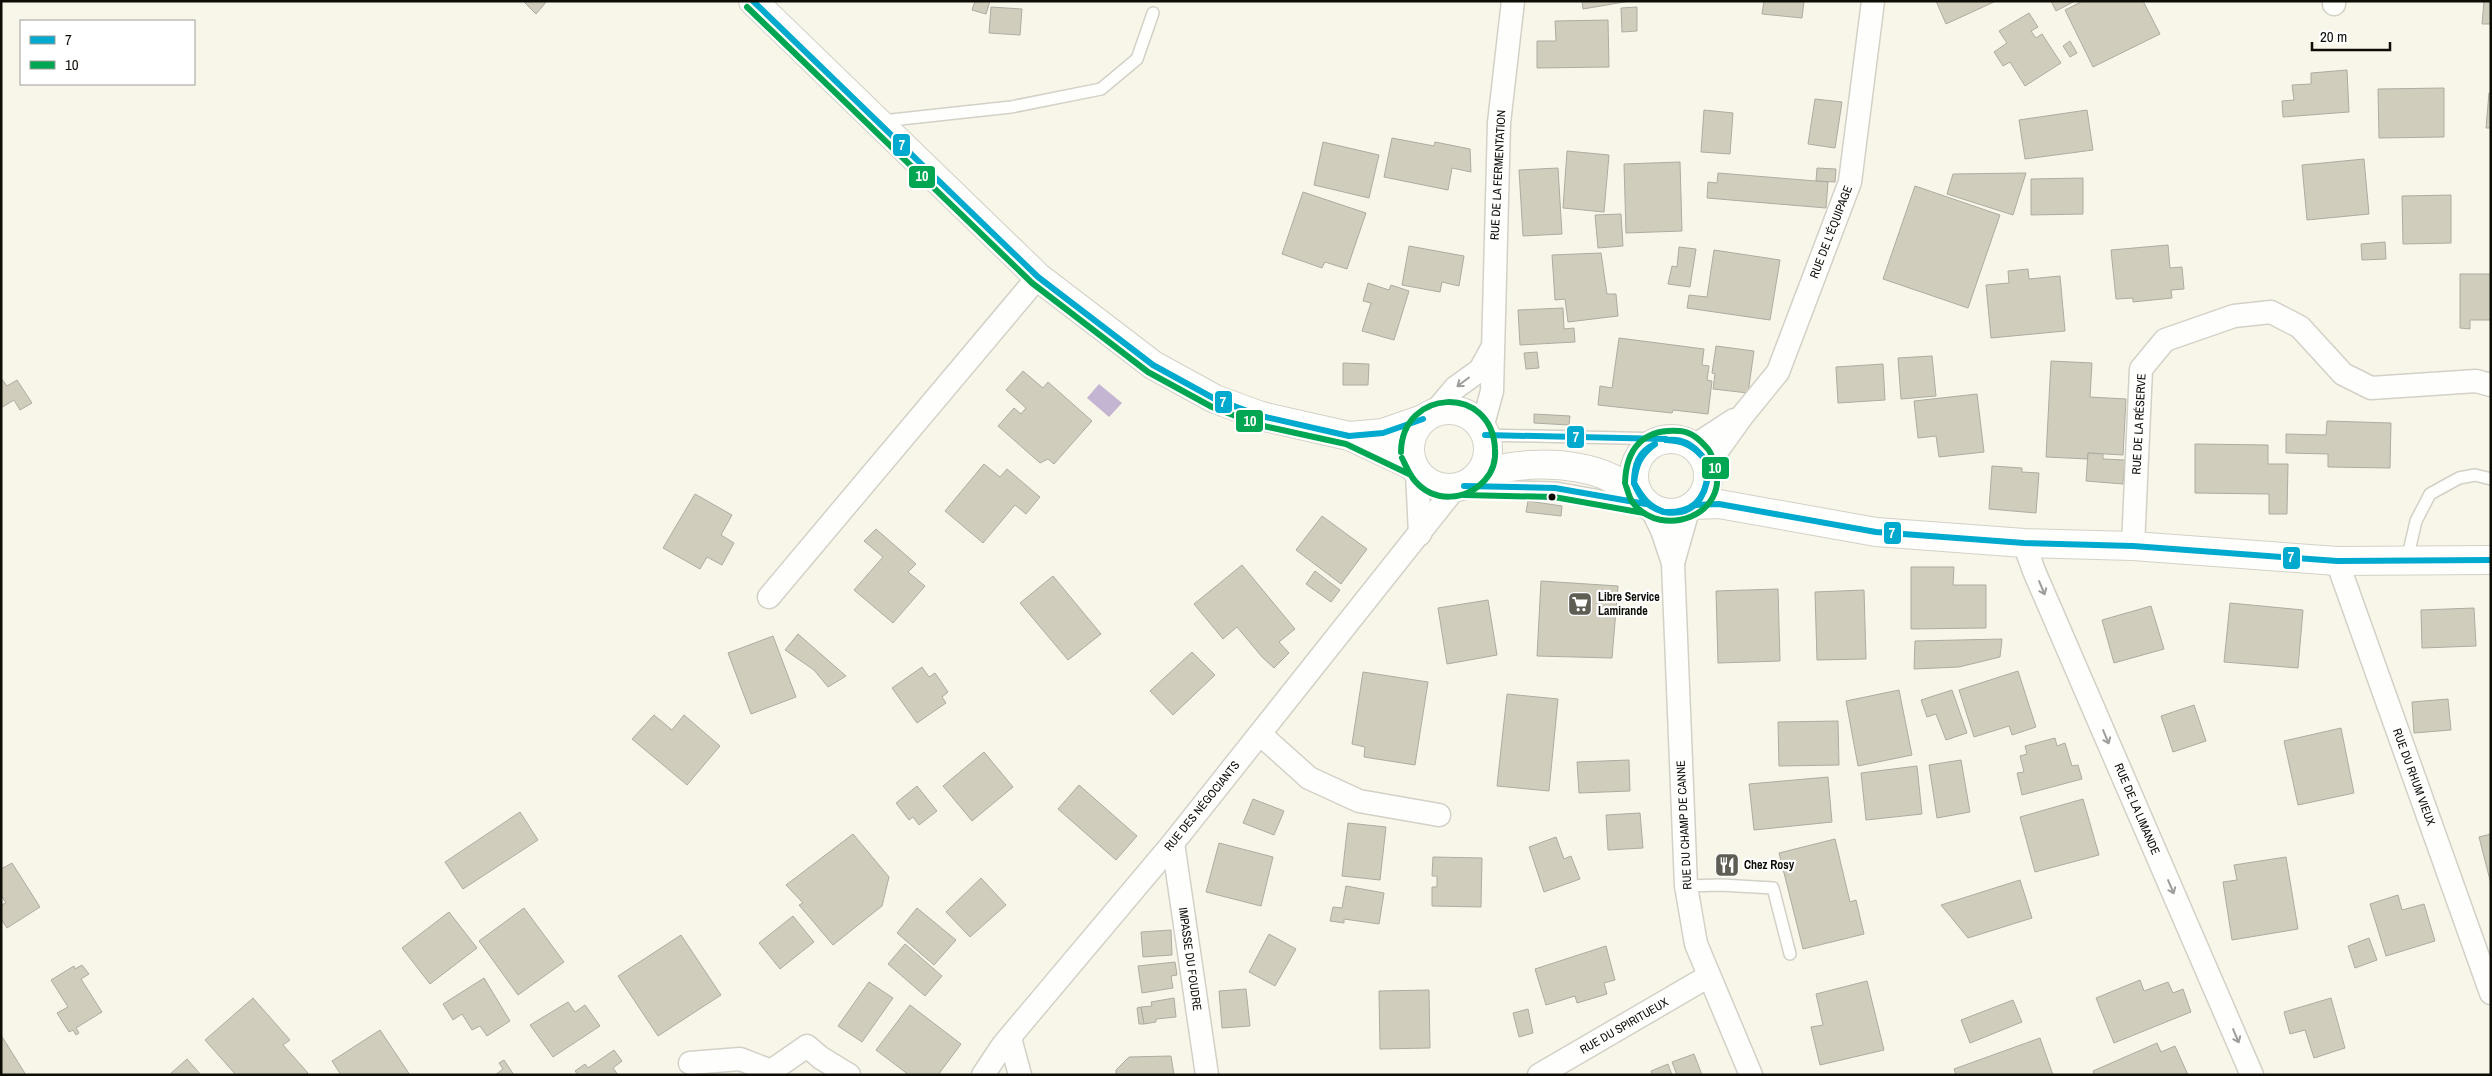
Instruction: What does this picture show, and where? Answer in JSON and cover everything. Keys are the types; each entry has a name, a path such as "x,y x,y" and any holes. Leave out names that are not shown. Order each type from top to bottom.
{"street":[{"path":"753,1 1038,277 1153,365 1215,399 1262,416 1349,436 1415,469 1433,485 1462,485 1481,474 1504,467 1529,464 1585,469 1610,477 1645,502 1669,514 1691,507 1719,504 1876,532 2024,543 2132,546 2337,561 2491,560"},
{"name":"RUE DE LA FERMENTATION","path":"1485,435 1492,391 1491,350 1499,123 1513,1"},
{"name":"RUE DE L'ÉQUIPAGE","path":"1703,462 1778,372 1850,182 1873,1"},
{"path":"769,597 1038,277"},
{"name":"RUE DE LA RÉSERVE","path":"2132,546 2141,370 2165,340 2234,316 2271,312 2300,327 2343,374 2371,388 2476,381 2491,385"},
{"name":"RUE DE LA FERMENTATION","path":"1428,417 1455,388 1480,370 1491,350"},
{"path":"1349,436 1383,433 1446,410 1460,412 1473,418 1485,435 1502,453 1529,464"},
{"path":"1420,534 1415,469 1410,454 1410,441 1415,429 1428,417"},
{"path":"1462,485 1484,465 1485,435"},
{"path":"1585,469 1676,439 1703,462 1730,491 1772,512"},
{"path":"1645,502 1634,472 1654,445"},
{"path":"1691,507 1703,496 1703,462"},
{"name":"RUE DES NÉGOCIANTS","path":"983,1075 1010,1038 1173,843 1420,534 1462,485"},
{"name":"RUE DU CHAMP DE CANNE","path":"1645,502 1662,530 1673,563 1686,886 1696,944 1751,1075"},
{"name":"RUE DU CHAMP DE CANNE","path":"1673,563 1691,507"},
{"name":"RUE DE LA LIMANDE","path":"2024,543 2034,571 2252,1075"},
{"name":"RUE DU RHUM VIEUX","path":"2337,561 2491,993"},
{"path":"1260,734 1310,778 1359,801 1440,815"},
{"name":"IMPASSE DU FOUDRE","path":"1173,843 1207,1075"},
{"name":"RUE DU SPIRITUEUX","path":"1539,1075 1709,976"},
{"path":"1010,1038 1020,1075"},
{"path":"690,1063 740,1059 771,1071 807,1046 821,1058 849,1075"}],"lane":[{"path":"877,122 1011,107 1101,90 1137,59 1153,13"},
{"path":"1485,435 1654,445"},
{"path":"2407,560 2416,520 2430,494 2459,478 2475,475 2491,479"},
{"path":"1462,485 1555,488 1645,502"},
{"path":"1686,886 1720,885 1773,888 1790,954"}],"shaded area":[{"path":"1099,384 1122,403 1109,417 1087,398"}],"building":[{"path":"523,1 547,1 536,14"},
{"path":"975,1 990,1 986,14 972,10"},
{"path":"1582,1 1630,1 1583,9"},
{"path":"1764,1 1804,1 1802,18 1762,14"},
{"path":"1936,1 1996,1 1946,24"},
{"path":"2051,1 2075,1 2056,11"},
{"path":"2083,1 2143,1 2160,34 2093,67 2065,10"},
{"path":"2484,1 2491,1 2491,24 2482,24"},
{"path":"991,7 1022,9 1020,35 989,33"},
{"path":"1637,7 1637,31 1622,32 1621,8"},
{"path":"2029,13 2038,27 2031,31 2036,38 2042,34 2061,63 2025,86 2010,62 2003,66 1994,52 2007,43 1999,31"},
{"path":"1608,20 1609,67 1537,68 1537,41 1556,41 1555,21"},
{"path":"2070,41 2077,53 2070,57 2063,46"},
{"path":"2347,70 2349,112 2283,117 2282,101 2294,100 2292,85 2311,84 2311,73"},
{"path":"2444,88 2444,137 2379,138 2378,89"},
{"path":"2489,93 2491,93 2491,128 2486,128"},
{"path":"1815,99 1842,102 1835,148 1808,144"},
{"path":"1704,110 1733,113 1730,154 1701,152"},
{"path":"2087,110 2093,150 2025,159 2019,120"},
{"path":"1392,138 1434,146 1435,142 1470,149 1471,172 1452,168 1448,190 1384,177"},
{"path":"1323,142 1379,155 1369,198 1314,185"},
{"path":"1567,151 1609,155 1604,212 1563,208"},
{"path":"2364,159 2369,214 2307,220 2302,165"},
{"path":"1680,162 1682,231 1626,233 1624,164"},
{"path":"1558,168 1562,234 1523,236 1519,170"},
{"path":"1817,168 1836,169 1835,182 1816,181"},
{"path":"1718,173 1828,182 1826,208 1707,198 1708,182 1717,183"},
{"path":"2026,173 2013,215 1947,194 1953,174"},
{"path":"2083,178 2083,214 2031,215 2031,179"},
{"path":"1915,186 2000,215 1968,308 1883,279"},
{"path":"1303,192 1366,213 1347,269 1325,262 1322,268 1282,254"},
{"path":"2451,195 2451,243 2403,244 2402,196"},
{"path":"1621,214 1623,246 1598,248 1595,215"},
{"path":"2385,242 2386,259 2362,260 2361,244"},
{"path":"2168,245 2170,268 2182,267 2184,289 2171,290 2172,298 2133,302 2133,298 2116,299 2111,250"},
{"path":"1409,246 1464,256 1459,286 1442,282 1440,292 1402,285"},
{"path":"1679,247 1696,249 1690,287 1668,284 1672,266 1677,267"},
{"path":"1714,250 1780,260 1770,320 1687,308 1689,295 1707,297"},
{"path":"1601,253 1607,294 1616,294 1618,316 1568,322 1565,299 1555,300 1552,255"},
{"path":"2028,269 2029,279 2060,276 2065,331 1991,338 1986,285 2009,283 2008,271"},
{"path":"2460,274 2491,274 2491,320 2470,320 2470,329 2460,328"},
{"path":"1368,283 1389,290 1391,285 1409,291 1394,340 1362,331 1371,303 1363,301"},
{"path":"1563,308 1564,329 1574,328 1575,342 1520,345 1518,310"},
{"path":"1619,338 1704,349 1702,365 1709,366 1707,380 1712,381 1708,414 1673,410 1672,413 1598,405 1600,386 1612,388"},
{"path":"1716,346 1754,351 1748,393 1713,389 1715,374 1712,373"},
{"path":"1537,352 1539,368 1526,369 1524,353"},
{"path":"1932,356 1936,396 1901,399 1898,358"},
{"path":"2051,361 2092,363 2090,397 2126,399 2123,455 2088,453 2088,459 2046,457"},
{"path":"1343,363 1369,364 1368,385 1343,385"},
{"path":"1883,364 1885,400 1838,403 1836,367"},
{"path":"1023,371 1043,388 1048,382 1092,421 1054,464 1048,459 1040,463 998,426 1014,408 1021,414 1026,408 1006,390"},
{"path":"1,378 7,386 17,380 32,403 20,410 14,400 1,408"},
{"path":"1977,394 1984,452 1939,457 1936,436 1918,438 1914,401"},
{"path":"1534,414 1570,416 1569,425 1534,423"},
{"path":"2327,421 2391,423 2390,468 2328,467 2328,454 2286,453 2286,434 2326,435"},
{"path":"2195,444 2268,445 2268,464 2288,464 2287,514 2269,514 2269,494 2195,493"},
{"path":"2088,453 2103,454 2103,459 2125,460 2123,484 2086,481"},
{"path":"984,464 1000,477 1007,469 1040,497 1026,514 1015,505 983,543 945,511"},
{"path":"1992,466 2022,468 2022,472 2039,473 2036,513 1989,509"},
{"path":"695,494 732,515 721,535 734,543 722,565 707,557 700,569 663,548"},
{"path":"1528,501 1562,506 1561,516 1526,512"},
{"path":"1322,516 1367,549 1341,584 1296,550"},
{"path":"876,529 916,564 908,572 925,586 893,623 854,590 883,557 864,541"},
{"path":"1242,565 1295,629 1279,642 1289,653 1274,668 1262,657 1237,627 1223,639 1194,604"},
{"path":"1911,567 1954,567 1953,585 1986,585 1986,628 1911,629"},
{"path":"1315,571 1340,590 1331,602 1306,584"},
{"path":"1053,576 1101,634 1068,660 1020,603"},
{"path":"1541,581 1618,586 1612,658 1537,656"},
{"path":"1778,589 1780,661 1718,663 1716,591"},
{"path":"1864,590 1866,659 1817,660 1815,592"},
{"path":"1488,600 1497,655 1447,664 1438,608"},
{"path":"2230,603 2303,610 2298,668 2224,662"},
{"path":"2151,606 2164,649 2114,663 2102,620"},
{"path":"2474,608 2476,646 2422,648 2421,610"},
{"path":"798,634 846,676 828,687 814,670 785,650"},
{"path":"773,636 796,697 751,714 728,653"},
{"path":"2002,639 2000,657 1959,667 1914,669 1915,641"},
{"path":"1192,652 1215,675 1173,715 1150,691"},
{"path":"922,667 929,677 935,673 948,692 942,697 946,703 917,723 892,688"},
{"path":"2018,671 2036,727 2012,735 2009,726 1974,737 1959,690"},
{"path":"1363,672 1428,682 1415,765 1364,757 1365,747 1352,744"},
{"path":"1899,690 1912,755 1858,766 1846,701"},
{"path":"1952,690 1967,733 1946,740 1936,714 1927,717 1921,700"},
{"path":"1507,694 1558,699 1549,791 1497,786"},
{"path":"2448,699 2451,730 2414,733 2412,702"},
{"path":"2194,705 2206,741 2173,752 2161,716"},
{"path":"654,715 672,730 684,715 720,746 687,785 632,739"},
{"path":"1838,721 1839,765 1779,766 1778,722"},
{"path":"2341,728 2354,793 2298,805 2284,741"},
{"path":"2055,738 2057,746 2065,743 2072,766 2078,765 2082,779 2022,795 2017,773 2024,772 2020,756 2027,754 2025,746"},
{"path":"984,752 1013,787 972,821 943,786"},
{"path":"1629,760 1630,791 1579,793 1577,762"},
{"path":"1961,760 1970,812 1937,818 1929,765"},
{"path":"1917,766 1922,814 1866,820 1861,773"},
{"path":"1828,777 1832,822 1754,830 1749,784"},
{"path":"1079,785 1137,836 1116,860 1058,809"},
{"path":"917,786 937,811 919,825 913,817 909,820 896,803"},
{"path":"1253,799 1284,811 1274,835 1243,823"},
{"path":"2083,799 2099,855 2035,872 2020,817"},
{"path":"520,812 538,840 463,889 445,862"},
{"path":"1640,813 1643,848 1608,850 1606,815"},
{"path":"1348,823 1386,827 1380,880 1342,876"},
{"path":"853,834 889,877 882,906 833,945 799,905 803,903 786,885"},
{"path":"2491,834 2491,884 2479,837"},
{"path":"1556,837 1564,859 1571,856 1580,879 1544,892 1529,847"},
{"path":"1835,839 1850,902 1856,900 1864,934 1803,949 1779,853"},
{"path":"1219,843 1273,857 1261,906 1206,892"},
{"path":"1433,857 1482,858 1481,907 1432,906 1432,887 1437,887 1437,876 1432,876"},
{"path":"2286,857 2298,929 2232,940 2223,882 2237,880 2234,865"},
{"path":"12,863 40,907 7,928 1,919 1,905 6,903 1,895 1,869"},
{"path":"981,878 1006,905 970,937 946,912"},
{"path":"2020,880 2032,918 1968,938 1941,905"},
{"path":"1346,886 1384,893 1379,924 1344,919 1344,923 1330,921 1333,907 1342,908"},
{"path":"2398,895 2402,910 2424,904 2435,941 2386,956 2370,904"},
{"path":"524,908 564,962 518,995 479,941"},
{"path":"917,908 956,940 934,965 897,933"},
{"path":"449,912 477,948 430,984 402,948"},
{"path":"793,916 814,942 780,969 759,943"},
{"path":"1171,930 1172,955 1143,957 1141,932"},
{"path":"1269,934 1296,949 1275,986 1249,972"},
{"path":"681,935 721,995 658,1036 618,976"},
{"path":"2369,938 2377,960 2355,968 2348,946"},
{"path":"905,944 942,976 925,996 888,964"},
{"path":"1606,946 1615,980 1604,983 1607,994 1577,1003 1575,996 1546,1005 1535,969"},
{"path":"1175,962 1177,975 1171,976 1173,988 1142,993 1138,966"},
{"path":"82,965 89,974 81,979 102,1012 76,1028 79,1033 76,1035 73,1030 69,1032 57,1013 68,1007 51,980 74,966 75,969"},
{"path":"484,978 510,1021 487,1036 480,1026 472,1030 462,1014 453,1020 443,1004"},
{"path":"2140,980 2144,991 2168,982 2173,993 2183,989 2191,1012 2114,1043 2096,998"},
{"path":"1867,981 1884,1050 1820,1065 1811,1027 1823,1025 1816,994"},
{"path":"869,982 893,998 862,1042 838,1026"},
{"path":"1246,989 1250,1026 1222,1028 1219,991"},
{"path":"1429,990 1430,1048 1380,1049 1379,991"},
{"path":"253,998 290,1040 283,1045 308,1073 305,1075 236,1075 205,1040"},
{"path":"1174,998 1176,1017 1156,1019 1156,1022 1144,1024 1141,1007 1152,1006 1151,1002"},
{"path":"2331,998 2345,1048 2314,1058 2305,1030 2290,1034 2284,1012"},
{"path":"2013,1000 2022,1022 1970,1043 1961,1020"},
{"path":"568,1002 575,1012 585,1005 600,1026 553,1057 530,1025"},
{"path":"910,1005 961,1044 938,1075 909,1075 876,1050"},
{"path":"1141,1007 1144,1024 1139,1024 1137,1008"},
{"path":"1528,1009 1533,1033 1519,1037 1513,1013"},
{"path":"380,1030 410,1075 341,1075 332,1061"},
{"path":"1,1035 26,1075 1,1075"},
{"path":"2040,1038 2053,1075 1956,1075 1954,1069"},
{"path":"2157,1043 2161,1052 2175,1046 2188,1075 2094,1075 2093,1071"},
{"path":"614,1050 622,1061 613,1068 618,1075 578,1075 575,1071 585,1064 588,1068"},
{"path":"1694,1054 1702,1075 1677,1075 1672,1062"},
{"path":"1171,1056 1174,1075 1116,1075 1116,1070 1129,1057"},
{"path":"187,1059 201,1075 169,1075"},
{"path":"504,1060 514,1075 495,1075 503,1069 499,1063"},
{"path":"1668,1064 1672,1075 1652,1075 1651,1071"}],"transit line":[{"name":"7","path":"753,1 1038,277 1153,365 1215,399 1261,416 1349,436 1383,433 1423,419"},
{"name":"10","path":"747,7 1032,283 1148,372 1212,407 1259,425 1346,444 1409,474"},
{"name":"10","path":"1401,452 1405,431 1416,415 1430,406 1447,402 1464,405 1479,413 1490,428 1495,449 1493,466 1485,480 1469,492 1450,497 1440,496 1423,488 1415,481 1402,458"},
{"name":"10","path":"1625,483 1626,471 1633,451 1639,443 1656,433 1680,431 1692,435 1708,449 1715,466 1717,483 1713,498 1703,509 1690,517 1676,520 1660,520 1645,514 1633,503 1626,486"},
{"name":"7","path":"1485,435 1666,439"},
{"name":"7","path":"1666,440 1686,444 1702,456"},
{"name":"7","path":"1666,440 1682,441 1694,448 1702,456"},
{"name":"7","path":"1634,483 1638,460 1649,447 1655,444"},
{"name":"7","path":"1634,483 1640,461 1655,444"},
{"name":"7","path":"1664,512 1682,510 1695,503 1704,491 1708,473"},
{"name":"7","path":"1664,512 1682,512 1696,504 1704,491 1708,473"},
{"name":"7","path":"1634,483 1646,501 1664,512"},
{"name":"7","path":"1634,483 1645,502 1653,508 1664,512"},
{"name":"7","path":"1464,486 1555,488 1646,504"},
{"name":"10","path":"1464,495 1554,497 1644,513"},
{"name":"7","path":"1695,505 1719,504 1876,532 2024,543 2133,546 2337,561 2491,560"}],"place":[{"name":"Libre Service Lamirande","path":"1580,604"},
{"name":"Chez Rosy","path":"1727,865"}]}
